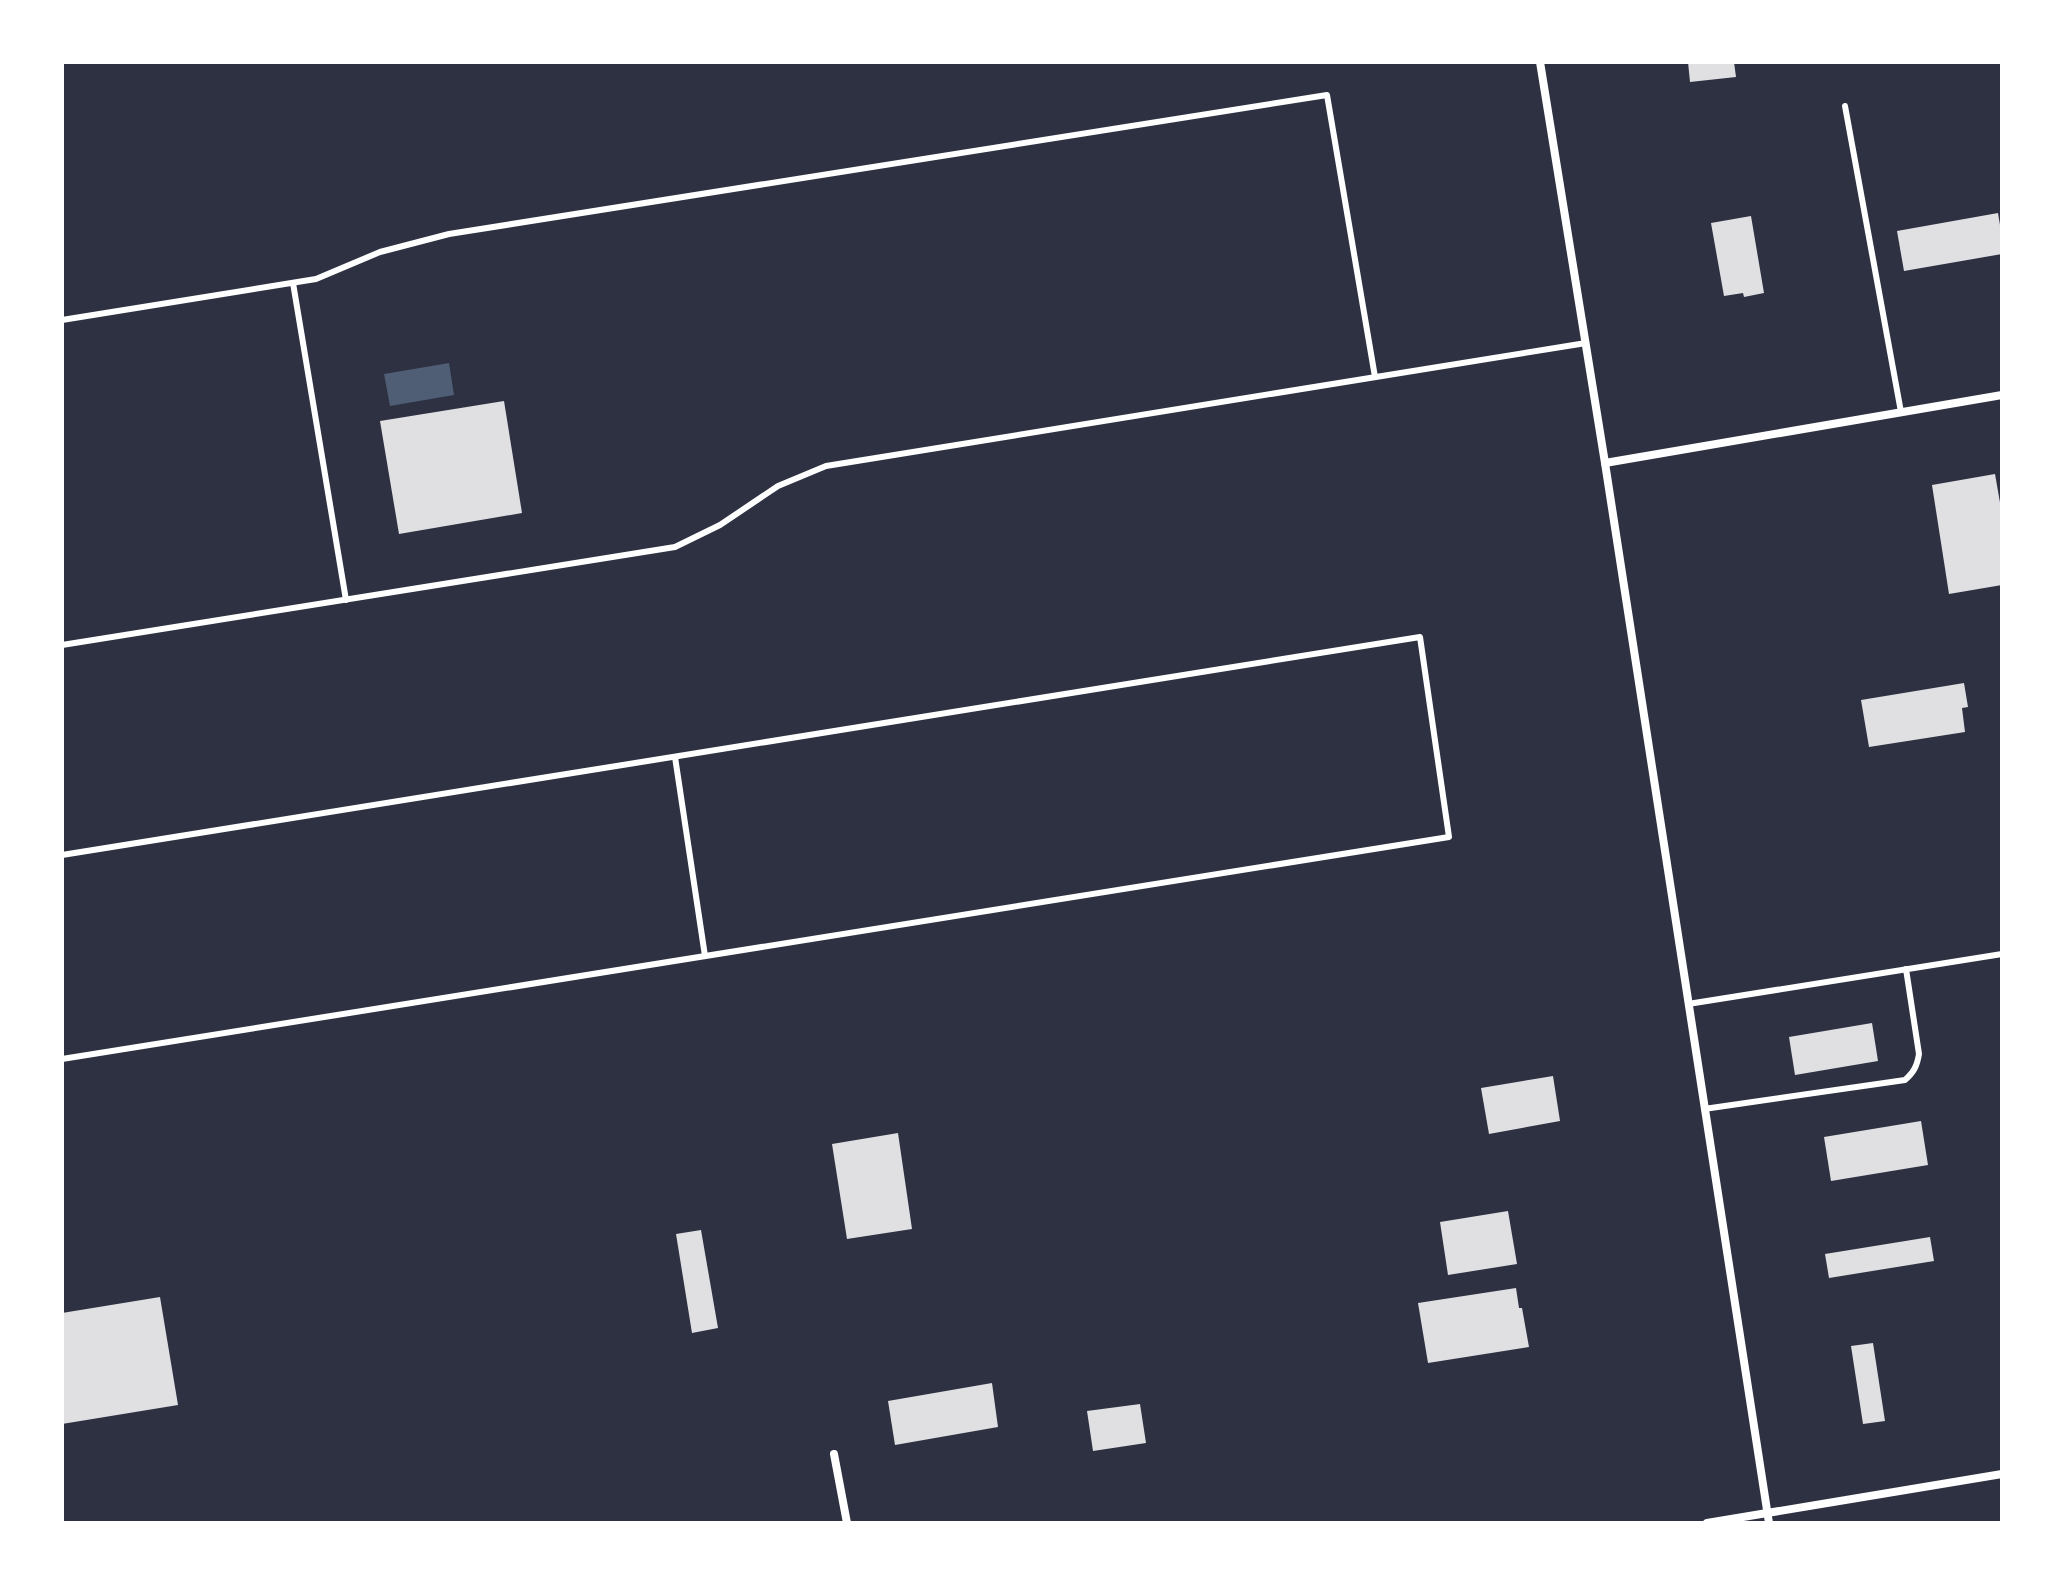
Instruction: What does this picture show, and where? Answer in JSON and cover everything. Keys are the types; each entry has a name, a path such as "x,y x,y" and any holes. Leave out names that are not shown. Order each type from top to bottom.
{"street":[{"path":"1540,62 1769,1523"},
{"path":"1605,463 2002,395"},
{"path":"834,1454 847,1523"},
{"path":"1707,1523 2002,1474"}],"lane":[{"path":"62,320 316,279 380,252 449,234 1327,95 1375,377"},
{"path":"1845,106 1901,412"},
{"path":"293,283 346,600"},
{"path":"62,645 675,547 720,525 778,486 826,466 1586,343"},
{"path":"62,855 1420,637 1449,837 62,1059"},
{"path":"675,757 705,956"},
{"path":"1688,1004 2002,954"},
{"path":"1704,1109 1905,1080 1913,1073 1919,1054 1906,969"}],"water":[{"path":"449,363 454,395 390,406 384,374"}],"building":[{"path":"1688,62 1734,62 1736,77 1690,82"},
{"path":"1998,213 2002,254 1904,271 1897,231"},
{"path":"1751,216 1764,293 1744,297 1743,293 1724,296 1711,223"},
{"path":"504,401 522,513 399,534 380,421"},
{"path":"1995,474 2002,514 2002,585 1949,594 1932,485"},
{"path":"1964,683 1968,707 1962,708 1965,732 1869,747 1861,700"},
{"path":"1872,1023 1878,1061 1795,1075 1789,1037"},
{"path":"1553,1076 1560,1121 1489,1134 1481,1088"},
{"path":"1921,1121 1928,1165 1831,1181 1824,1137"},
{"path":"898,1133 912,1229 847,1239 832,1144"},
{"path":"1508,1211 1517,1264 1448,1275 1440,1222"},
{"path":"701,1230 718,1328 692,1333 676,1234"},
{"path":"1930,1237 1934,1261 1829,1278 1825,1254"},
{"path":"1516,1288 1529,1347 1428,1363 1418,1303"},
{"path":"160,1297 178,1405 62,1424 62,1313"},
{"path":"1873,1343 1885,1421 1863,1424 1851,1346"},
{"path":"992,1383 998,1427 895,1445 888,1401"},
{"path":"1140,1404 1146,1443 1093,1451 1087,1411"}]}
